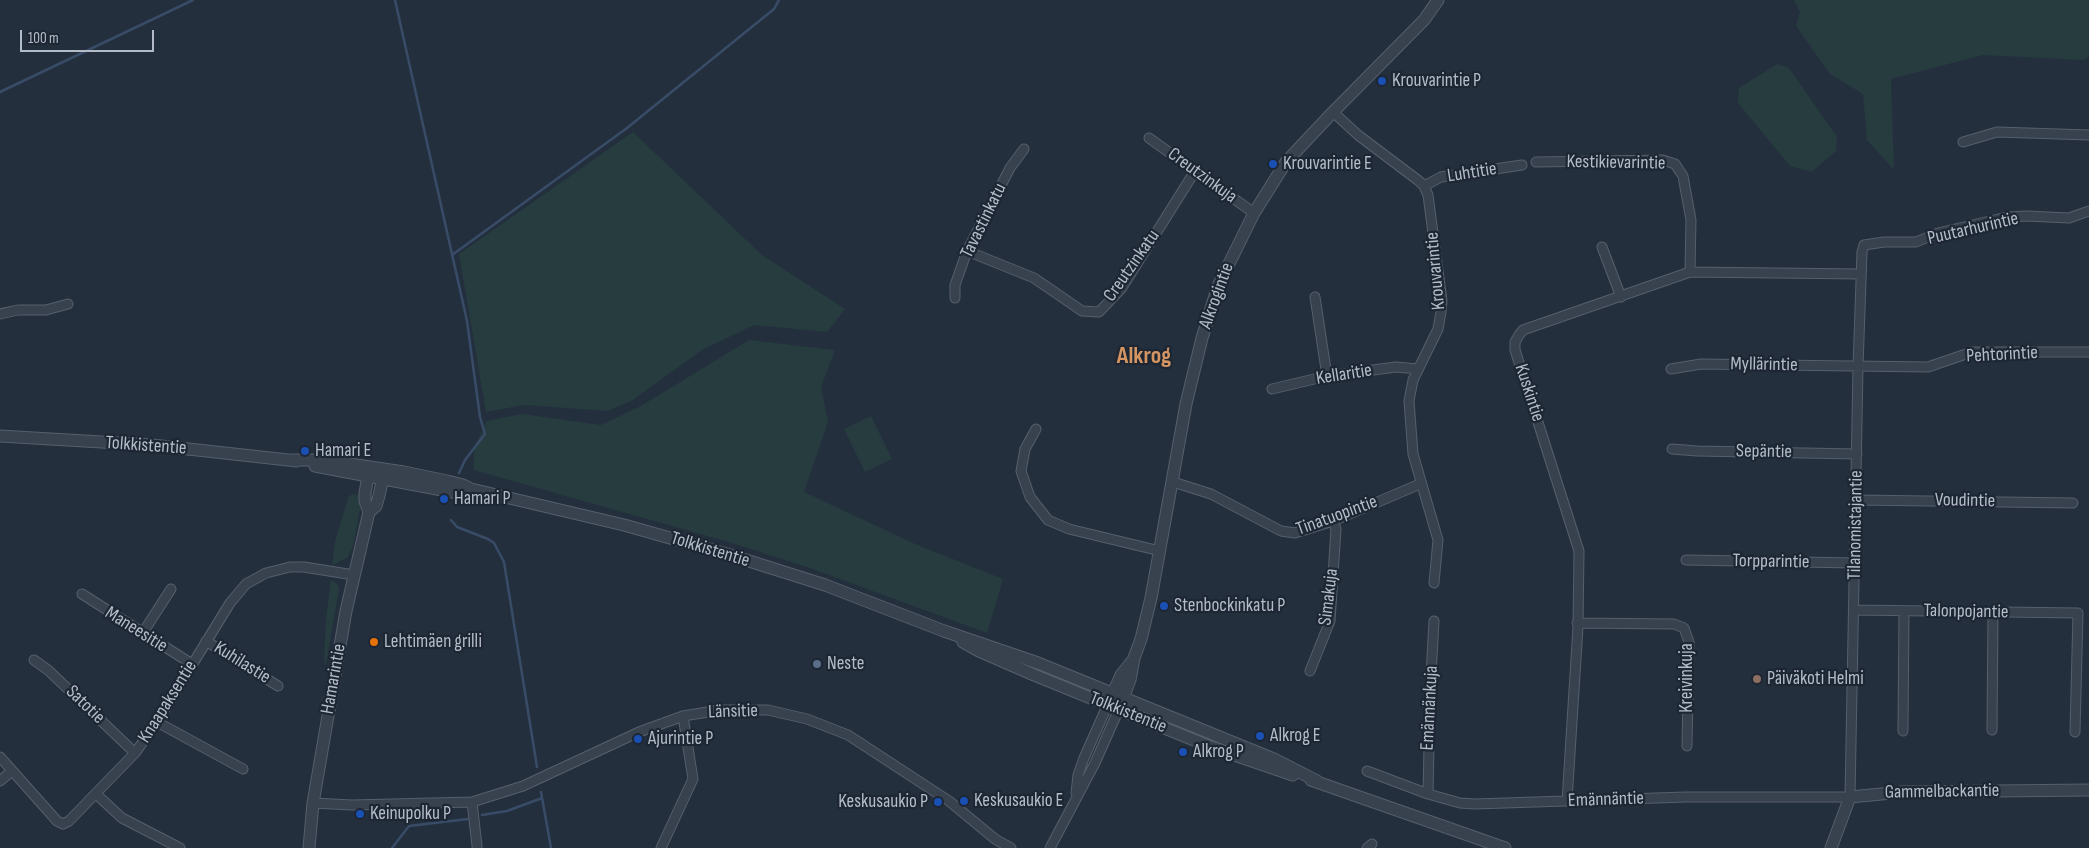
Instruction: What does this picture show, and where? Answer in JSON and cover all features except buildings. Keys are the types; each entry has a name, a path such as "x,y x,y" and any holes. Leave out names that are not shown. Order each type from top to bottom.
{"street":[{"name":"Alkrogintie","path":"1116,701 1121,675 1134,658 1149,606 1186,404 1202,338 1218,286 1254,213 1286,162 1424,20 1438,0"},
{"path":"1333,112 1365,140 1424,186"},
{"path":"1963,142 1997,132 2089,135"},
{"name":"Creutzinkuja","path":"1149,138 1254,213"},
{"name":"Tavastinkatu","path":"955,298 955,285 967,251 1010,168 1024,149"},
{"name":"Kestikievarintie","path":"1536,162 1663,160 1675,164 1682,176 1691,220 1690,272"},
{"name":"Luhtitie","path":"1424,186 1441,177 1522,166"},
{"name":"Creutzinkatu","path":"967,251 1034,278 1082,311 1099,312 1121,289 1195,171"},
{"name":"Krouvarintie","path":"1424,186 1428,195 1442,307 1438,329 1410,390 1410,407 1411,440 1420,484 1438,540 1434,583"},
{"name":"Puutarhurintie","path":"1862,252 1864,245 1870,243 1916,242 1938,233 2007,217 2069,218 2089,211"},
{"path":"1602,247 1621,296"},
{"name":"Tilanomistajantie","path":"1850,797 1862,252"},
{"name":"Kuskintie","path":"1567,801 1579,551 1515,350 1515,342 1523,330 1690,272 1861,274"},
{"path":"1315,297 1327,376"},
{"path":"0,314 18,310 46,310 68,304"},
{"name":"Pehtorintie","path":"1858,367 1928,367 1972,352 2088,352"},
{"name":"Myllärintie","path":"1671,369 1701,364 1858,367"},
{"name":"Kellaritie","path":"1272,389 1327,376 1396,367 1418,369"},
{"path":"1036,429 1025,449 1021,471 1030,497 1048,520 1069,530 1160,551"},
{"name":"Tolkkistentie","path":"0,436 152,445 292,460 383,474 453,492 471,489 624,524 825,585 944,631 1038,664 1211,746 1505,848"},
{"name":"Sepäntie","path":"1672,449 1698,452 1857,454"},
{"name":"Hamarintie","path":"309,848 313,803 335,672 354,575 369,512 365,501 369,472"},
{"name":"Hamarintie","path":"369,512 376,506 380,496 383,474"},
{"name":"Tinatuopintie","path":"1172,482 1211,494 1288,533 1303,532 1333,521 1420,484"},
{"name":"Voudintie","path":"1856,500 2073,503"},
{"name":"Simakuja","path":"1310,671 1330,621 1336,529 1333,521"},
{"name":"Torpparintie","path":"1686,560 1855,563"},
{"name":"Knaapaksentie","path":"0,757 57,821 63,824 69,821 135,753 239,590 266,573 290,567 304,567 354,575"},
{"path":"142,634 171,589"},
{"name":"Maneesitie","path":"82,594 142,634 192,664"},
{"name":"Talonpojantie","path":"1854,610 2078,613 2075,732"},
{"path":"1903,731 1904,611"},
{"path":"1992,613 1992,730"},
{"name":"Emännänkuja","path":"1428,794 1434,621"},
{"name":"Kreivinkuja","path":"1577,623 1674,624 1684,628 1689,642 1687,746"},
{"name":"Kuhilastie","path":"206,641 278,686"},
{"name":"Satotie","path":"34,660 48,670 135,753"},
{"path":"1050,848 1075,798 1078,775 1084,758 1116,701"},
{"name":"Länsitie","path":"313,803 472,802 523,786 639,732 683,716 720,710 768,710 807,719 848,735 949,801 995,839 1011,848"},
{"path":"661,848 693,779 683,716"},
{"path":"156,722 243,769"},
{"path":"0,781 12,771"},
{"name":"Emännäntie","path":"1368,771 1428,794 1460,803 1475,804 1686,797 1850,797"},
{"name":"Gammelbackantie","path":"1850,797 1902,792 2089,790"},
{"path":"96,794 122,818 180,848"},
{"path":"1831,848 1850,797"},
{"path":"472,802 477,846"},
{"path":"989,848 995,839"}],"green space":[{"path":"1794,0 2089,0 2089,57 2083,60 1983,55 1891,79 1894,170 1867,140 1863,94 1830,74 1796,26 1800,12"},
{"path":"1777,64 1789,68 1837,137 1836,151 1812,172 1790,166 1738,103 1739,88"},
{"path":"633,132 762,255 845,309 827,332 754,325 702,350 633,400 608,411 524,405 486,412 459,254"},
{"path":"749,340 835,350 821,387 828,422 804,492 915,544 1003,579 987,633 810,568 732,543 474,470 474,448 487,421 522,414 601,425 641,406"},
{"path":"871,416 892,459 865,472 844,429"},
{"path":"352,494 359,495 361,504 353,546 347,558 332,565 335,542 348,498"},
{"path":"331,580 337,584 339,589 326,664 324,662 326,619"}],"waterway":[{"path":"0,92 193,0"},
{"path":"395,0 467,321 480,417 485,434 465,460 459,473"},
{"path":"452,255 627,128 774,9 779,0"},
{"path":"451,520 457,527 494,543 504,562 537,767"},
{"path":"541,792 551,848"},
{"path":"482,815 507,811 542,798"},
{"path":"392,848 409,826 468,819"}],"place":[{"name":"Krouvarintie P","path":"1382,81"},
{"name":"Krouvarintie E","path":"1273,164"},
{"name":"Hamari E","path":"305,451"},
{"name":"Hamari P","path":"444,499"},
{"name":"Stenbockinkatu P","path":"1164,606"},
{"name":"Lehtimäen grilli","path":"374,642"},
{"name":"Neste","path":"817,664"},
{"name":"Päiväkoti Helmi","path":"1757,679"},
{"name":"Alkrog E","path":"1260,736"},
{"name":"Ajurintie P","path":"638,739"},
{"name":"Alkrog P","path":"1183,752"},
{"name":"Keskusaukio E","path":"964,801"},
{"name":"Keskusaukio P","path":"938,802"},
{"name":"Keinupolku P","path":"360,814"}],"district":[{"name":"Alkrog","path":"1144,357"}]}
